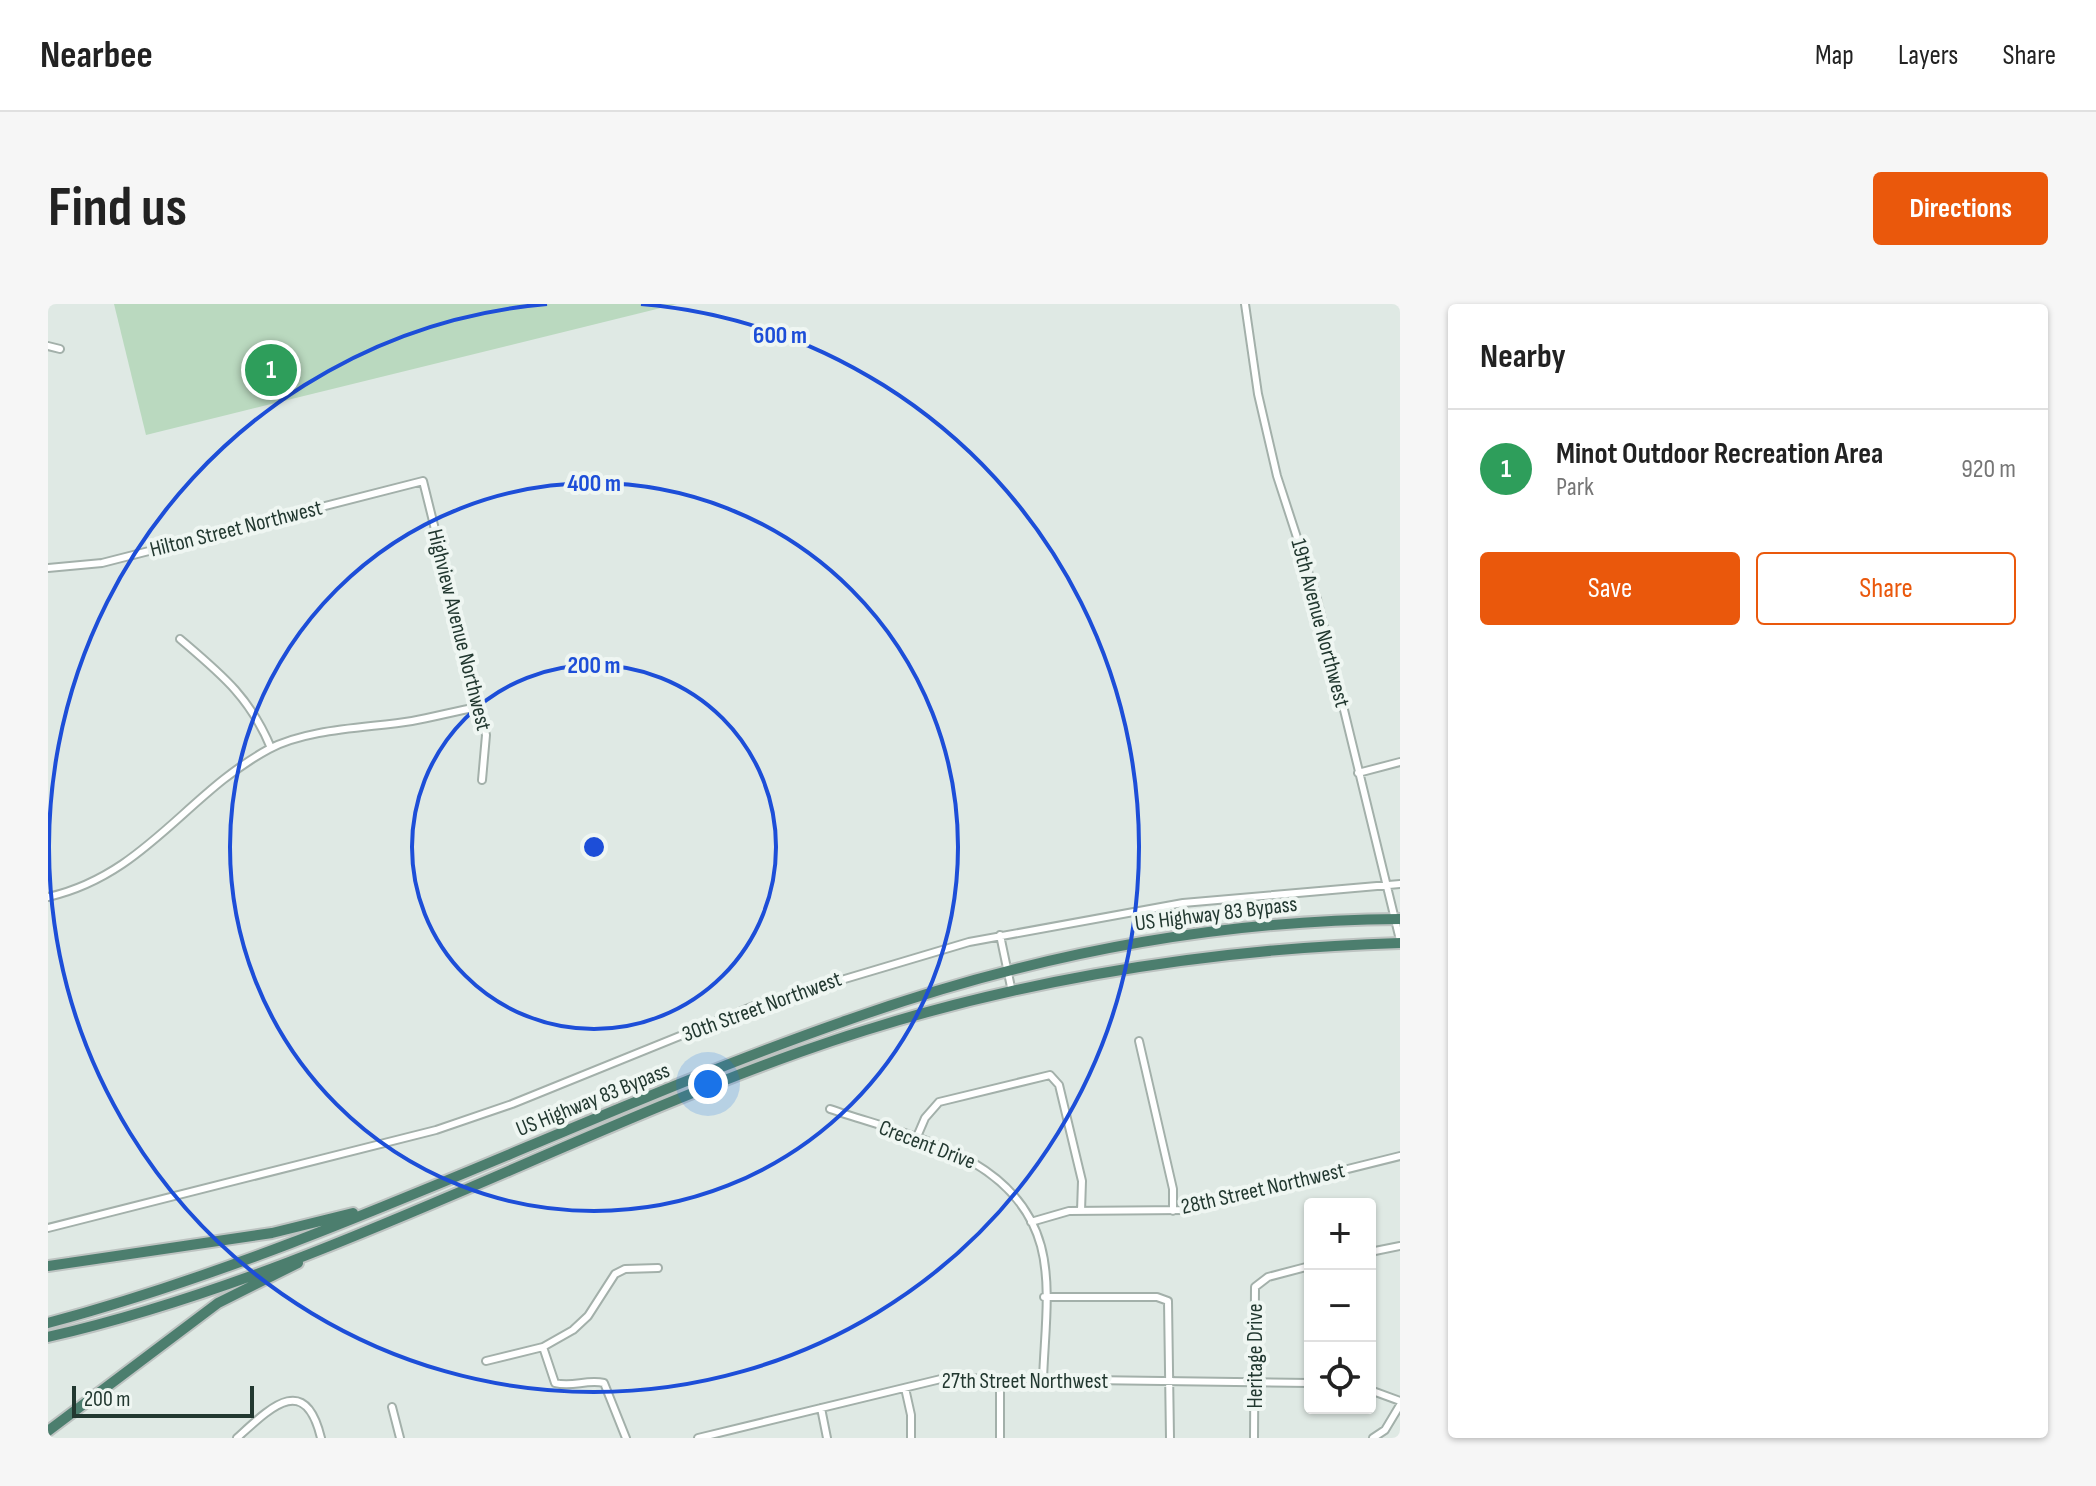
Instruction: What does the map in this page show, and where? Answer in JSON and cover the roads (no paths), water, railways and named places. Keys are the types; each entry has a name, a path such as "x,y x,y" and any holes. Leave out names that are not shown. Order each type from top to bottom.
{"highway":[{"name":"US Highway 83 Bypass","path":"48,1323 209,1276 817,1031 1006,971 1094,950 1158,940 1264,927 1398,919"},
{"name":"US Highway 83 Bypass","path":"48,1337 216,1287 800,1052 858,1033 1012,992 1127,970 1246,953 1400,942"},
{"path":"48,1266 305,1227 399,1201"},
{"path":"48,1431 230,1296 386,1221"}],"street":[{"name":"19th Avenue Northwest","path":"1245,304 1258,394 1277,476 1317,599 1358,773 1398,919 1400,942"},
{"path":"48,346 60,349"},
{"name":"Hilton Street Northwest","path":"48,568 102,563 423,481"},
{"name":"Highview Avenue Northwest","path":"423,481 487,747 482,780"},
{"path":"180,639 232,683 259,718 271,748"},
{"path":"48,897 72,891 123,866 230,776 271,748 353,726 411,721 478,707"},
{"path":"1358,773 1400,762"},
{"name":"30th Street Northwest","path":"48,1228 436,1130 512,1104 754,1006 862,971 1000,935 1183,903 1400,884"},
{"path":"1000,935 1012,992"},
{"path":"1139,1041 1173,1189 1173,1211"},
{"path":"916,1139 925,1118 939,1102 1050,1075 1059,1085 1082,1181 1081,1211"},
{"name":"Crecent Drive","path":"830,1109 962,1155 1004,1183 1031,1222 1041,1245 1043,1381"},
{"name":"28th Street Northwest","path":"1031,1222 1048,1214 1081,1211 1173,1211 1400,1156"},
{"path":"1376,1251 1400,1246"},
{"path":"486,1361 543,1347 573,1330 588,1316 615,1274 625,1269 658,1268"},
{"name":"Heritage Drive","path":"1254,1438 1255,1287 1268,1277 1304,1268"},
{"path":"1044,1297 1157,1297 1168,1301 1170,1438"},
{"path":"543,1347 555,1383 567,1386 588,1380 604,1383 626,1438"},
{"name":"27th Street Northwest","path":"698,1438 945,1378 1304,1383"},
{"path":"1000,1379 1000,1438"},
{"path":"905,1388 911,1415 911,1438"},
{"path":"1373,1438 1385,1430 1400,1403 1376,1393"},
{"path":"237,1438 275,1404 299,1401 309,1407 321,1438"},
{"path":"392,1407 400,1438"},
{"path":"821,1408 827,1438"}],"place":[{"name":"Minot Outdoor Recreation Area","path":"271,370"}]}
